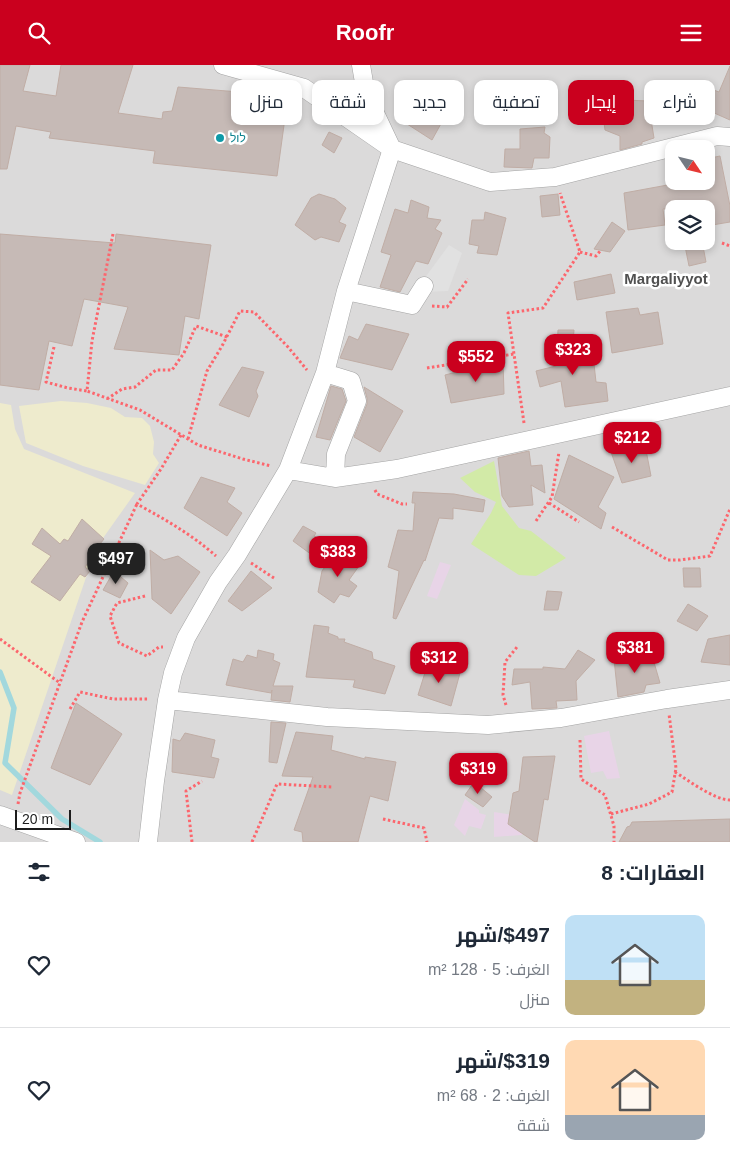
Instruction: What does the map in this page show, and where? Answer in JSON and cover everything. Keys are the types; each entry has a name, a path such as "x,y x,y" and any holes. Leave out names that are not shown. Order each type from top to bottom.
{"street":[{"path":"223,65 304,88 392,149 490,182 555,177 718,136 730,137"},
{"path":"148,842 155,781 173,673 191,630 218,582 233,561 288,470 322,380 346,291 392,149 366,94 362,65"},
{"path":"346,291 412,305 424,286"},
{"path":"322,380 351,381 357,401 336,454 335,477"},
{"path":"288,470 335,477 397,469 730,396"},
{"path":"167,700 327,717 488,725 561,718 730,690"},
{"path":"8,817 76,842"}],"path":[{"path":"555,177 580,252"},
{"path":"87,391 92,341 113,234"},
{"path":"722,243 730,247"},
{"path":"580,252 596,256 601,250"},
{"path":"527,441 508,313 543,308 580,252"},
{"path":"412,305 447,307 468,279"},
{"path":"188,439 207,371 240,311 254,312 322,380"},
{"path":"106,399 122,389 135,387 156,370 172,370 184,353 196,326 227,337"},
{"path":"54,347 46,382 87,391 140,410 198,445 288,470"},
{"path":"427,368 514,354"},
{"path":"536,521 552,497 559,458 559,434"},
{"path":"8,817 20,793 41,739 82,622 137,504 161,469 180,435"},
{"path":"370,473 376,494 402,504 407,504"},
{"path":"549,503 579,522"},
{"path":"137,504 173,523 233,561 274,578"},
{"path":"612,527 668,560 710,556 730,509"},
{"path":"145,595 117,603 110,616 119,643 147,655 158,647 181,651"},
{"path":"0,639 60,683"},
{"path":"512,722 503,695 505,662 517,647"},
{"path":"70,709 80,692 113,699 167,700"},
{"path":"611,814 649,805 672,793 676,768 667,699"},
{"path":"580,740 581,779 605,795 614,826 614,842"},
{"path":"676,773 698,787 724,800 730,800"},
{"path":"192,842 186,791 202,781"},
{"path":"252,842 277,784 332,787"},
{"path":"383,819 424,828 427,842"}],"shaded area":[{"path":"0,65 730,65 730,842 0,842"},
{"path":"449,245 462,253 448,291 424,292 424,279"},
{"path":"61,401 87,403 111,408 125,417 142,418 150,426 154,442 153,454 159,463 145,485 83,466 26,443 19,406"},
{"path":"0,403 11,405 15,429 24,449 135,493 96,548 12,795 0,790"},
{"path":"440,562 451,565 437,599 427,596"},
{"path":"609,731 620,778 607,779 603,771 591,773 584,736"},
{"path":"465,799 479,810 479,813 486,815 481,829 469,826 465,836 454,825"},
{"path":"494,812 525,817 522,835 494,837"}],"green space":[{"path":"494,461 502,506 519,528 531,531 566,558 536,576 519,575 471,544 496,502 475,492 460,478"}],"building":[{"path":"0,65 30,65 23,91 56,96 61,65 133,65 118,113 162,119 163,112 172,111 178,87 231,91 231,125 284,125 277,176 153,163 155,151 49,138 51,132 16,126 7,169 0,169"},
{"path":"730,66 730,120 715,113 715,90 719,92"},
{"path":"634,100 644,101 644,125 652,125 654,138 642,142 642,144 620,150 620,136 605,130 604,125 634,125"},
{"path":"409,125 440,125 432,140"},
{"path":"545,127 544,133 550,137 549,158 534,158 532,168 504,167 505,149 520,149 520,129"},
{"path":"329,132 342,138 334,153 322,145"},
{"path":"720,156 730,206 730,222 715,224 715,200 665,200 665,209 663,209 665,225 628,230 624,193 665,185 665,190 715,190 715,157"},
{"path":"319,194 335,199 346,208 339,222 346,225 339,242 321,237 315,240 295,225 311,198"},
{"path":"558,194 560,215 542,217 540,196"},
{"path":"411,200 429,207 427,218 441,220 435,229 442,233 428,264 416,261 400,292 380,287 391,255 381,252 395,209 408,213"},
{"path":"485,212 506,218 497,255 477,253 479,246 469,244 472,220 484,220"},
{"path":"612,222 625,231 610,252 594,249"},
{"path":"0,234 115,243 116,234 211,245 199,319 185,316 179,355 114,349 128,307 84,299 72,346 49,341 39,390 0,385"},
{"path":"686,250 704,250 706,262 689,266"},
{"path":"611,274 615,293 577,300 574,282"},
{"path":"638,308 640,315 658,312 663,344 612,353 606,312"},
{"path":"366,324 409,334 392,370 340,358 349,336 358,340"},
{"path":"558,330 574,330 571,367 594,364 596,382 606,383 608,401 565,407 561,381 540,387 536,371 556,366"},
{"path":"503,360 504,394 451,403 445,375"},
{"path":"242,367 264,372 256,391 258,396 249,417 219,405"},
{"path":"331,386 342,389 346,401 330,440 316,437"},
{"path":"364,387 403,411 380,452 354,437 367,404"},
{"path":"645,445 651,476 622,483 611,452"},
{"path":"529,451 531,466 542,465 545,493 531,485 533,505 509,507 502,496 498,458"},
{"path":"569,455 614,477 598,507 606,513 601,529 554,499"},
{"path":"201,477 235,488 227,502 242,513 227,536 184,508"},
{"path":"413,492 454,494 485,500 483,512 453,508 453,519 439,518 425,561 396,619 393,618 399,571 388,567 398,530 413,531 415,503 412,503"},
{"path":"82,519 104,539 91,555 93,556 85,567 90,571 85,577 80,574 60,601 31,582 51,556 32,544 42,528 60,544 64,539 68,541"},
{"path":"303,526 316,533 314,536 326,544 312,555 293,541"},
{"path":"150,550 164,560 178,556 200,572 171,614 152,599"},
{"path":"336,551 359,566 349,580 357,586 349,597 340,594 334,603 318,592 322,571"},
{"path":"683,568 700,568 701,587 684,587"},
{"path":"114,571 128,583 120,598 103,590"},
{"path":"251,571 272,588 242,611 228,601"},
{"path":"547,591 562,592 558,610 544,610"},
{"path":"688,604 708,616 697,631 677,621"},
{"path":"314,625 329,627 328,633 338,637 338,639 345,639 344,642 372,652 373,659 395,666 385,694 353,687 355,680 306,677"},
{"path":"730,635 730,665 701,662 708,639"},
{"path":"258,650 274,654 273,660 280,663 273,686 293,686 290,702 271,700 272,690 271,693 226,685 233,659 243,662 247,655 257,658"},
{"path":"578,650 595,660 576,681 577,700 556,701 557,708 532,709 530,682 512,685 514,669 543,669 543,667 565,669"},
{"path":"651,652 660,683 646,685 644,692 618,697 614,659"},
{"path":"428,663 460,673 451,706 418,695"},
{"path":"76,703 122,734 90,785 51,768"},
{"path":"271,722 286,723 277,763 269,762"},
{"path":"296,732 333,736 331,750 365,759 365,757 396,762 388,801 370,796 358,842 303,842 302,832 294,830 313,777 282,776"},
{"path":"185,733 215,740 211,757 219,759 214,778 172,772 173,739 180,741"},
{"path":"555,756 548,800 544,799 537,842 535,842 508,824 513,793 519,791 523,757"},
{"path":"474,782 492,797 483,807 465,795"},
{"path":"730,819 730,842 619,842 632,822"}],"waterway":[{"path":"0,672 14,708 5,763 62,819 100,842"}],"place":[{"name":"לול","path":"220,138"}],"district":[{"name":"Margaliyyot","path":"666,279"}]}
